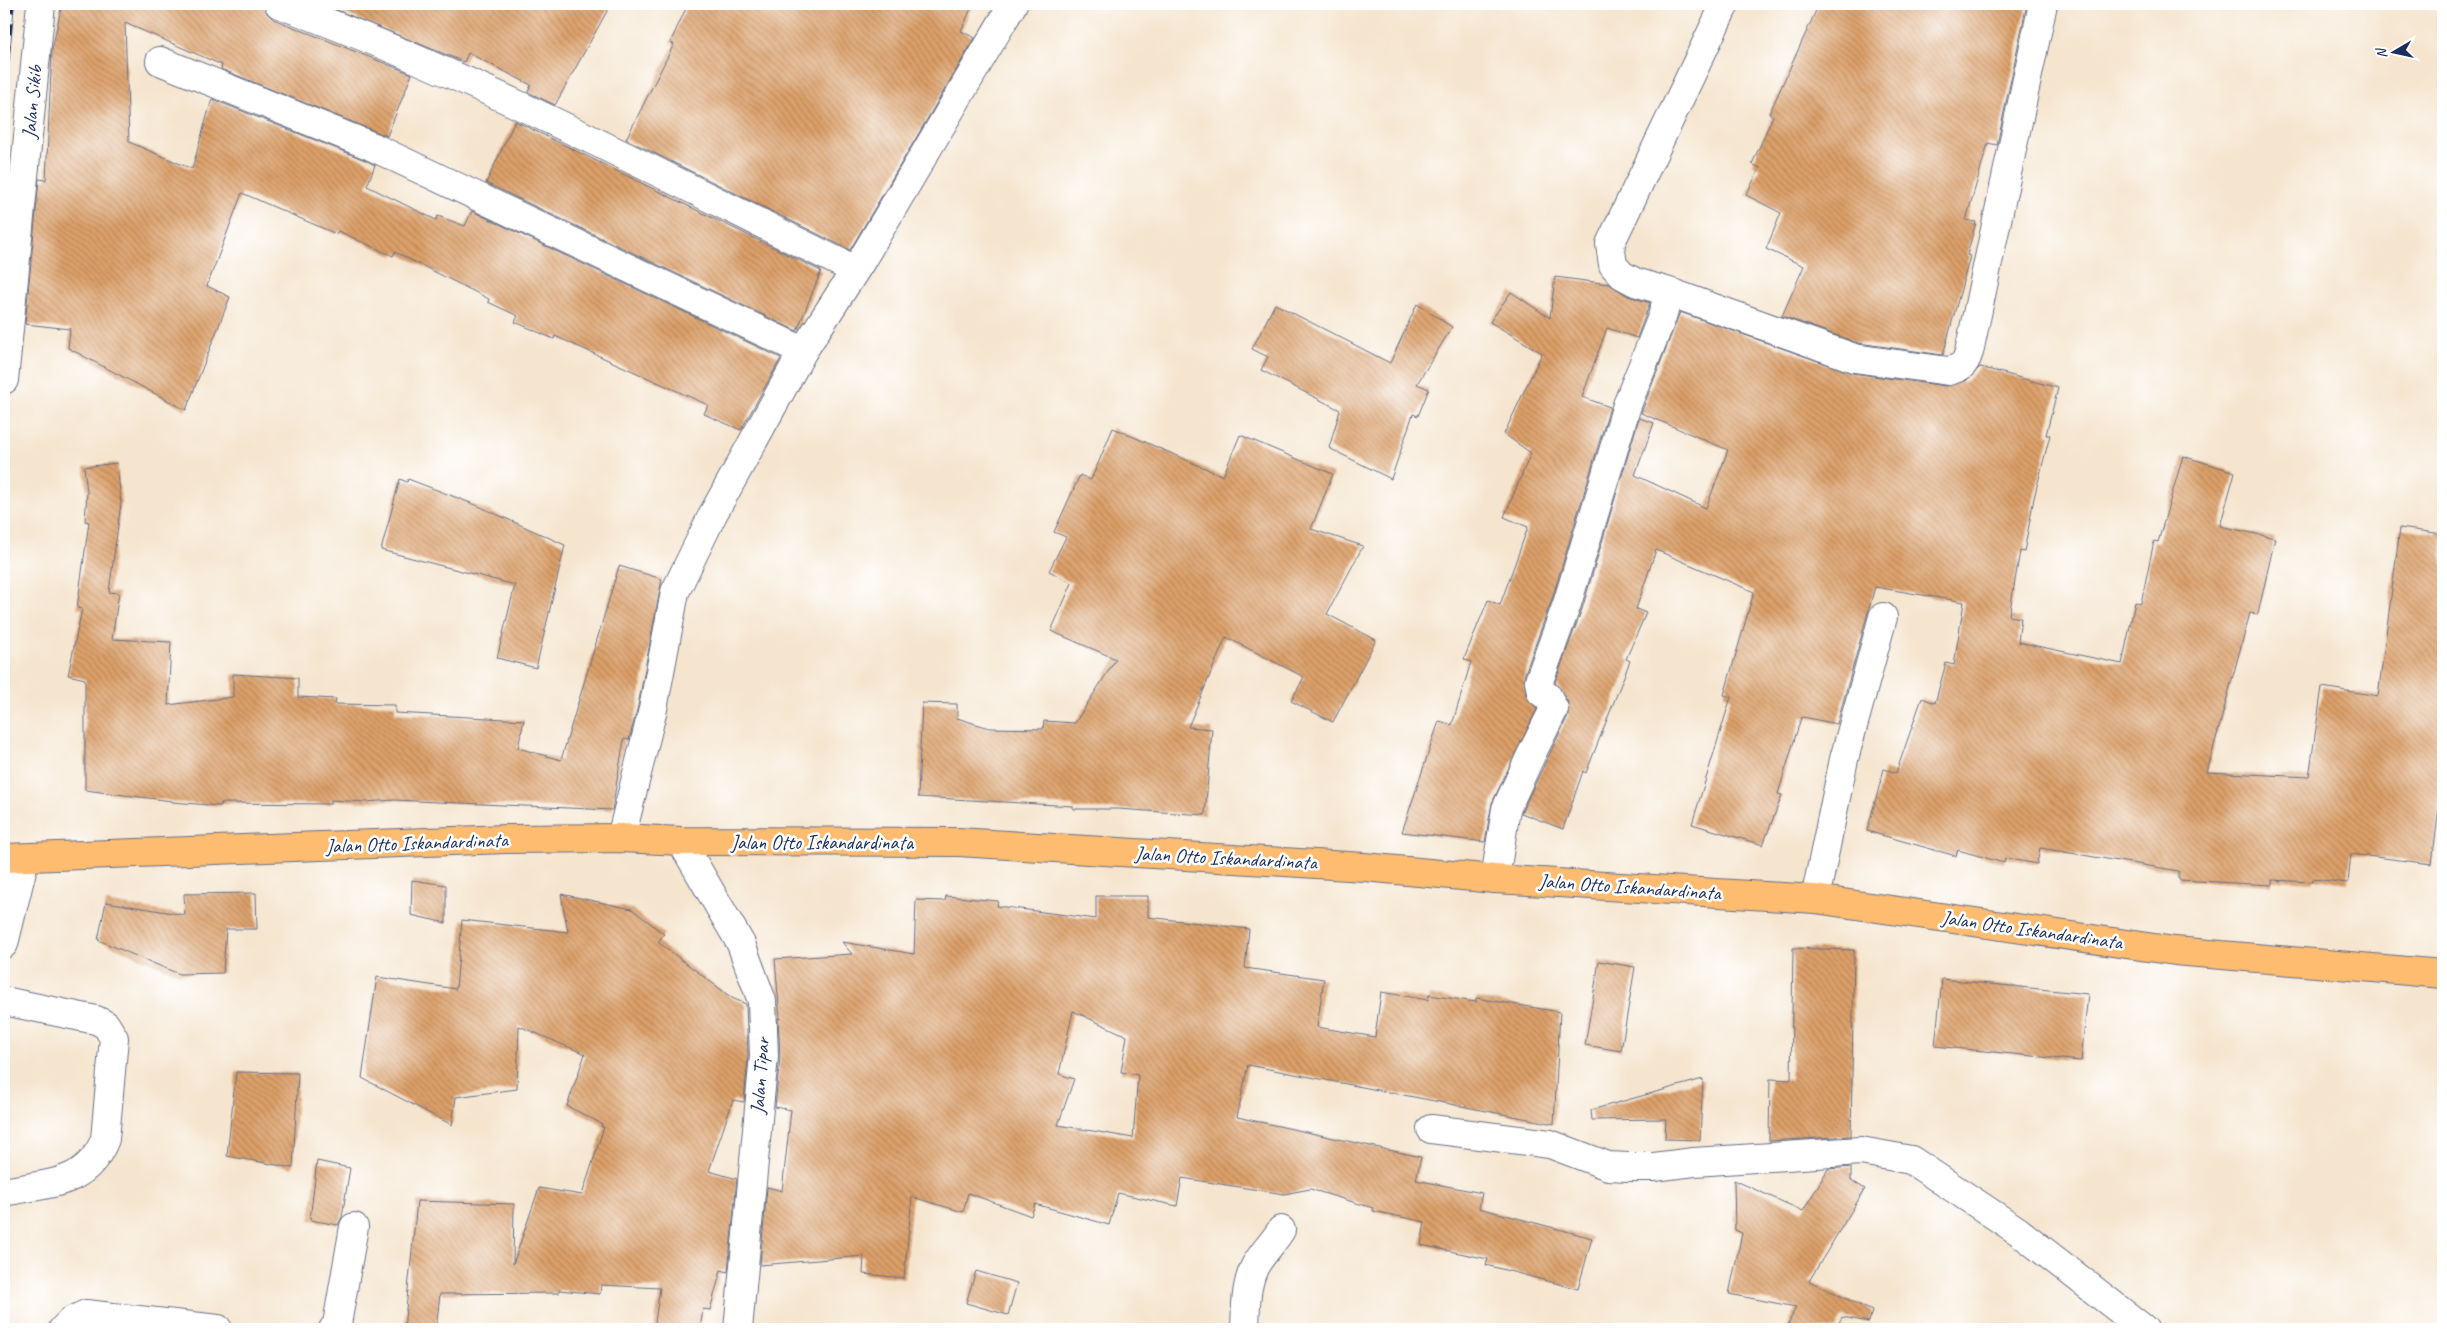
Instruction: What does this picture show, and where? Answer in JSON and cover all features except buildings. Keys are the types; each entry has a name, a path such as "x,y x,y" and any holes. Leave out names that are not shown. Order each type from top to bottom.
{"main road":[{"name":"Jalan Otto Iskandardinata","path":"14,858 506,839 622,838 681,841 958,842 1364,867 1495,879 1815,899 2175,951 2443,974"}],"street":[{"name":"Jalan Sikib","path":"4,380 41,4"},
{"path":"279,4 323,20 528,109 855,270"},
{"path":"622,838 653,709 675,592 713,514 803,351 855,270 1013,4"},
{"path":"1725,4 1610,244 1613,265 1622,275 1636,282 1854,358 1948,371 1959,369 1965,364 1970,352 2043,4"},
{"path":"160,61 371,146 803,351"},
{"path":"1495,879 1506,810 1530,755 1554,709 1548,697 1541,692 1539,680 1567,604 1626,405 1662,316 1669,292"},
{"path":"1815,899 1844,759 1883,617"},
{"name":"Jalan Tipar","path":"681,841 741,944 762,1001 764,1056 738,1329"},
{"path":"4,944 14,858"},
{"path":"4,1001 96,1020 106,1026 114,1038 104,1139 99,1153 87,1168 73,1178 4,1192"},
{"path":"1431,1129 1550,1144 1608,1166 1654,1167 1694,1162 1861,1151 1911,1160 2018,1231 2144,1329"},
{"path":"333,1329 337,1324 354,1227"},
{"path":"1245,1329 1246,1294 1254,1267 1271,1247 1281,1230"},
{"path":"63,1329 71,1321 86,1314 218,1329"}],"railway":[{"path":"4,89 12,4"}]}
